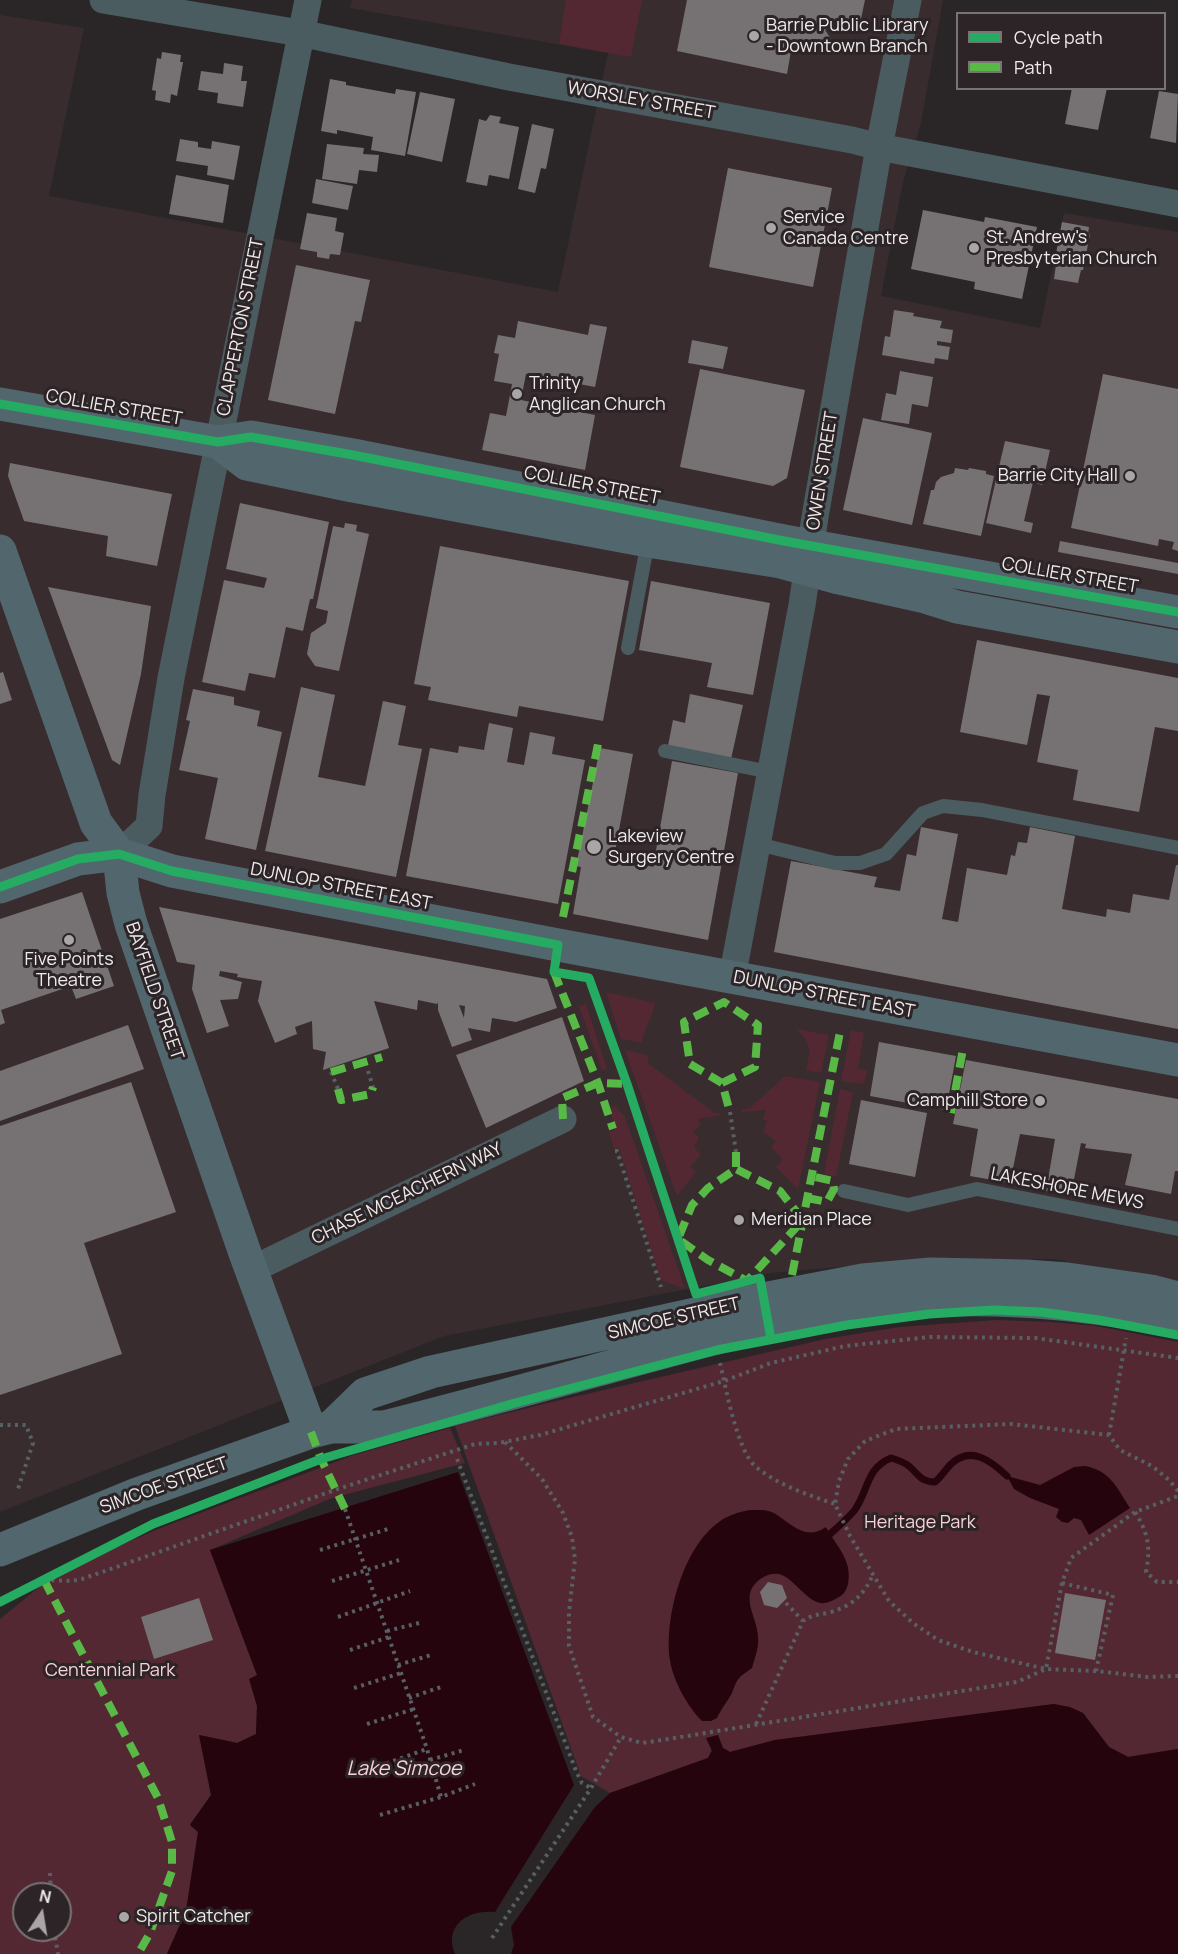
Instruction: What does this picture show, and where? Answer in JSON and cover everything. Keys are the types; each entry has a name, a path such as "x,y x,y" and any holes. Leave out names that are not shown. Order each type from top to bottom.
{"main road":[{"name":"COLLIER STREET","path":"0,404 218,442 251,437 353,455 617,508 810,557 1178,612"},
{"name":"COLLIER STREET","path":"218,442 247,464 360,488 648,541 781,562 810,557 839,578 925,597 957,607 1178,647"},
{"path":"0,551 96,823 119,854 78,859 0,887"},
{"name":"DUNLOP STREET EAST","path":"119,854 172,871 1178,1060"},
{"name":"BAYFIELD STREET","path":"119,854 123,893 131,924 251,1270 321,1430"},
{"name":"SIMCOE STREET","path":"321,1430 365,1394 431,1372 782,1295 863,1280 931,1274 1026,1276 1068,1279 1151,1291 1178,1298"},
{"name":"SIMCOE STREET","path":"0,1550 137,1494 321,1430 384,1426 726,1335 840,1311 929,1301 1002,1300 1083,1305 1178,1321"}],"street":[{"name":"WORSLEY STREET","path":"103,0 300,33 509,77 852,140 1178,204"},
{"name":"CLAPPERTON STREET","path":"119,854 149,826 171,678 308,0"},
{"name":"OWEN STREET","path":"732,978 810,557 879,147 908,0"},
{"name":"CHASE MCEACHERN WAY","path":"251,1270 563,1119"}],"lane":[{"path":"628,648 648,541"},
{"path":"665,752 770,771"},
{"path":"758,844 836,863 860,863 886,854 923,813 943,806 982,810 1178,848"},
{"name":"LAKESHORE MEWS","path":"844,1191 908,1205 978,1189 1178,1229"}],"path":[{"path":"368,1071 373,1087"},
{"path":"331,1072 338,1089"},
{"path":"730,1112 736,1152"},
{"path":"615,1151 617,1151 661,1287"},
{"path":"1127,1334 1109,1435 1120,1450 1152,1466 1178,1491"},
{"path":"44,1580 82,1579 335,1490 475,1444 505,1442 540,1435 724,1381 771,1363 845,1346 905,1339 1035,1338 1178,1358"},
{"path":"720,1361 742,1448 755,1466 804,1494 835,1504"},
{"path":"1109,1435 1011,1424 896,1430 865,1441 849,1459 839,1481 835,1504 850,1536 889,1601 912,1623 938,1640 973,1652 1046,1669 1096,1671 1148,1677 1178,1676"},
{"path":"0,1425 26,1425 33,1443 17,1492"},
{"path":"505,1442 542,1479 563,1513 572,1537 575,1559 569,1612 569,1646 593,1717 621,1737 642,1743 1017,1682 1046,1669"},
{"path":"458,1459 576,1771 582,1783 591,1788"},
{"path":"1046,1669 1062,1583 1071,1558 1135,1512 1178,1497"},
{"path":"345,1509 414,1709 441,1797"},
{"path":"1135,1512 1145,1528 1150,1554 1146,1572 1157,1582 1178,1582"},
{"path":"320,1550 388,1529"},
{"path":"332,1581 399,1560"},
{"path":"33,1586 60,1571"},
{"path":"756,1724 803,1621 809,1616 831,1612 852,1604 865,1592 873,1574"},
{"path":"1062,1583 1113,1595 1096,1671"},
{"path":"338,1617 410,1591"},
{"path":"786,1603 803,1621"},
{"path":"387,1631 419,1623"},
{"path":"350,1650 389,1637"},
{"path":"398,1665 431,1654"},
{"path":"354,1688 401,1673"},
{"path":"409,1698 441,1687"},
{"path":"367,1724 414,1709"},
{"path":"492,1938 591,1788 621,1737"},
{"path":"365,1771 427,1749"},
{"path":"430,1760 464,1749"},
{"path":"380,1815 441,1797 475,1784"},
{"path":"50,1873 50,1882"}],"shaded area":[{"path":"352,0 943,0 921,123 903,182 881,296 1040,328 1064,213 1178,232 1178,1282 1054,1259 914,1260 771,1273 444,1336 0,1512 0,15 84,28 49,196 558,292 608,53 350,8"}],"green space":[{"path":"566,0 642,0 631,57 559,44"},
{"path":"606,992 655,1003 642,1043 621,1039"},
{"path":"586,1004 607,1069 602,1070 579,1006"},
{"path":"796,1029 829,1035 821,1073 806,1070 810,1051 806,1040"},
{"path":"851,1030 864,1033 858,1069 867,1070 864,1084 841,1081"},
{"path":"625,1050 647,1055 649,1064 714,1113 721,1115 698,1119 701,1125 693,1131 699,1138 694,1147 701,1155 690,1167 696,1172 677,1196"},
{"path":"785,1076 820,1082 798,1189 776,1167 783,1160 771,1147 776,1141 763,1132 767,1121 763,1119 766,1110 742,1112 750,1108"},
{"path":"840,1089 853,1092 836,1177 824,1174"},
{"path":"615,1106 625,1117 685,1289 661,1280 619,1148 614,1149 609,1132 615,1129 609,1107"},
{"name":"Heritage Park","path":"996,1320 1096,1326 1178,1342 1178,1749 1128,1757 1109,1747 1083,1713 1054,1704 775,1740 730,1752 723,1748 717,1735 708,1758 610,1793 581,1776 455,1426 825,1339 899,1327"},
{"name":"Centennial Park","path":"450,1428 465,1463 332,1498 210,1550 257,1675 250,1680 257,1706 256,1734 238,1743 199,1735 211,1795 190,1824 198,1832 186,1911 167,1954 0,1954 0,1619 43,1584 94,1557 158,1529 354,1455"}],"water":[{"path":"1074,1467 1094,1468 1107,1476 1130,1508 1089,1535 1081,1520 1074,1518 1068,1523 1062,1522 1056,1517 1059,1509 1014,1489 1007,1476 1040,1485"},
{"name":"Lake Simcoe","path":"458,1472 574,1785 495,1912 468,1916 456,1927 452,1944 455,1954 167,1954 186,1911 198,1832 190,1825 211,1795 199,1735 237,1743 256,1734 257,1706 249,1679 257,1675 210,1550"},
{"path":"750,1510 771,1512 805,1532 811,1533 826,1527 846,1560 848,1584 841,1596 827,1603 820,1603 814,1601 779,1574 767,1575 757,1582 750,1594 750,1606 758,1641 752,1668 737,1681 717,1718 702,1721 682,1693 670,1660 670,1624 673,1604 686,1566 706,1533 726,1517"},
{"path":"1054,1704 1070,1707 1083,1713 1109,1747 1128,1757 1178,1749 1178,1954 511,1954 514,1945 511,1927 595,1807 610,1793 708,1758 712,1751 706,1738 718,1735 723,1748 730,1752 775,1740"}],"building":[{"name":"Barrie Public Library - Downtown Branch","path":"687,0 865,0 859,28 837,22 825,30 833,42 814,53 806,42 791,51 787,74 677,51"},
{"path":"162,52 181,55 180,62 183,62 177,96 171,94 170,103 155,100 156,91 152,90 157,58 161,59"},
{"path":"224,63 243,66 241,81 247,81 243,107 217,103 218,93 198,90 201,71 223,74"},
{"path":"330,79 346,82 346,85 395,94 396,89 416,92 405,156 371,150 373,137 337,130 337,134 321,131"},
{"path":"1072,90 1107,90 1098,130 1065,124"},
{"path":"1159,91 1178,94 1176,143 1150,138"},
{"path":"420,92 455,99 442,162 407,154"},
{"path":"490,115 501,117 499,123 519,127 509,179 489,175 487,186 466,182 479,119 486,121"},
{"path":"532,124 554,129 546,169 541,168 535,193 518,189"},
{"path":"180,139 198,142 198,147 211,149 212,141 240,146 234,180 207,175 208,166 176,161"},
{"path":"327,144 364,148 363,154 379,155 377,172 359,170 357,184 322,179"},
{"name":"Service Canada Centre","path":"728,168 832,188 813,287 709,267"},
{"path":"176,175 229,185 223,223 169,214"},
{"path":"316,179 353,186 348,210 312,203"},
{"name":"St. Andrew's Presbyterian Church","path":"923,210 984,222 985,217 1037,227 1022,299 974,289 975,282 911,269"},
{"path":"307,213 337,218 335,231 344,233 340,255 330,254 329,259 317,257 317,252 300,249"},
{"path":"1062,222 1089,227 1088,234 1090,234 1083,270 1081,270 1078,283 1054,279 1056,265 1054,264"},
{"path":"296,265 370,280 361,322 355,321 335,414 268,400"},
{"path":"894,310 942,321 940,328 953,330 951,343 937,341 937,345 950,347 948,360 935,358 934,364 882,355 885,336 890,337"},
{"name":"Trinity Anglican Church","path":"518,321 588,335 590,324 607,327 595,387 526,374 521,400 595,415 585,470 482,450 490,413 506,416 512,384 494,381 499,354 494,353 498,335 515,338"},
{"path":"692,340 728,347 723,369 688,363"},
{"path":"700,369 805,390 787,478 773,486 680,467"},
{"path":"900,371 933,377 928,407 912,404 909,424 881,420 886,393 896,395"},
{"name":"Barrie City Hall","path":"1103,374 1178,389 1178,551 1172,549 1174,542 1159,539 1158,546 1071,528"},
{"path":"863,418 932,433 912,525 843,510"},
{"path":"1005,441 1050,450 1042,485 1033,482 1024,521 1033,523 1031,533 986,523"},
{"path":"10,463 172,494 157,566 106,556 108,536 24,521 8,476"},
{"path":"955,468 986,471 986,474 994,476 981,536 923,524 931,490 934,490 936,482 941,477 954,473"},
{"path":"240,503 329,522 313,599 310,599 303,631 286,627 275,678 249,673 245,691 202,682 224,580 264,588 267,578 226,569"},
{"path":"345,523 357,525 356,531 369,534 339,671 315,666 307,654 311,633 326,623 328,611 316,608 333,526 344,528"},
{"path":"1060,541 1178,563 1178,574 1058,552"},
{"path":"440,546 629,581 603,721 519,706 517,717 428,700 431,687 414,684"},
{"path":"651,581 770,603 753,695 707,687 712,663 639,650"},
{"path":"48,587 151,606 141,674 120,765 112,760"},
{"path":"977,640 1178,678 1178,731 1155,727 1139,812 1073,800 1078,770 1037,762 1050,696 1037,694 1027,745 960,732"},
{"path":"3,672 12,700 0,704 0,673"},
{"path":"301,687 335,695 318,777 365,786 383,701 406,706 398,745 422,749 396,877 265,851"},
{"path":"193,689 234,697 234,705 260,711 257,726 282,732 256,850 205,839 218,778 179,770 190,721 186,720"},
{"path":"690,694 743,705 731,759 668,746 673,720 685,723"},
{"path":"489,723 513,728 507,762 524,765 530,732 555,737 552,754 585,760 558,904 406,876 430,748 458,753 459,746 484,750"},
{"path":"600,748 633,754 614,857 653,867 672,761 738,773 708,940 573,914 581,867 576,866"},
{"path":"921,827 958,834 942,919 958,922 967,868 1007,875 1011,855 1015,856 1018,842 1027,843 1030,827 1075,836 1062,909 1106,917 1107,909 1130,913 1133,894 1169,900 1176,865 1178,865 1178,1029 774,952 791,861 877,877 874,887 900,891 907,854 916,856"},
{"path":"82,892 114,986 76,999 71,986 1,1010 5,1023 0,1025 0,919"},
{"path":"159,907 547,979 557,1008 516,1022 492,1018 490,1032 468,1028 472,1040 452,1047 438,1010 438,1002 437,1004 418,1000 417,1010 374,1001 389,1048 323,1070 326,1052 313,1049 312,1021 295,1027 297,1034 275,1043 258,1001 262,981 237,977 238,974 220,971 219,976 242,982 238,999 220,1000 229,1026 207,1033 192,989 195,965 177,962","holes":["459,1005 465,1006 464,1018"]},
{"path":"562,1017 584,1081 486,1128 456,1055"},
{"path":"128,1025 144,1069 0,1121 0,1071"},
{"path":"879,1042 956,1056 946,1110 870,1096"},
{"path":"966,1060 1178,1099 1178,1171 1175,1171 1171,1194 1125,1185 1132,1154 1085,1148 1086,1144 1081,1143 1071,1195 1046,1191 1055,1139 1020,1134 1010,1183 970,1176 978,1129 953,1124"},
{"path":"131,1082 176,1212 84,1243 122,1354 0,1395 0,1126"},
{"path":"861,1100 927,1113 915,1177 849,1164"},
{"path":"768,1582 782,1585 787,1598 777,1608 764,1605 760,1592"},
{"path":"1065,1593 1106,1600 1095,1660 1055,1653"},
{"path":"199,1598 213,1640 154,1659 141,1617"}],"waterway":[{"path":"830,1534 854,1511 876,1468 891,1458 906,1464 921,1478 930,1482 935,1482 958,1458 973,1455 988,1461 1007,1476"}],"marked path":[{"path":"563,917 599,739"},
{"path":"554,972 598,1083 613,1129"},
{"path":"722,1083 755,1067 758,1025 724,1002 684,1022 690,1064 722,1083 730,1112"},
{"path":"792,1275 841,1027"},
{"path":"951,1113 963,1049"},
{"path":"331,1072 382,1057"},
{"path":"563,1119 562,1098 598,1083 627,1084"},
{"path":"338,1089 341,1100 371,1094 373,1087"},
{"path":"736,1152 736,1169 708,1188 692,1205 678,1239 708,1260 747,1281 803,1220 780,1191 736,1169"},
{"path":"807,1198 827,1202 834,1189 833,1181 811,1176"},
{"path":"311,1432 345,1509"},
{"path":"44,1580 158,1798 172,1842 172,1871 150,1933 138,1954"}],"cycle path":[{"path":"0,404 218,442 251,437 353,455 784,541 1178,612"},
{"path":"0,887 78,859 119,854 172,871 558,945 554,972 589,978 627,1084 696,1294 760,1278 771,1339"},
{"path":"0,1602 153,1524 321,1459 515,1403 717,1350 847,1325 929,1314 994,1310 1041,1312 1178,1335"}],"place":[{"name":"Barrie Public Library - Downtown Branch","path":"754,36"},
{"name":"Service Canada Centre","path":"771,228"},
{"name":"St. Andrew's Presbyterian Church","path":"974,248"},
{"name":"Trinity Anglican Church","path":"517,394"},
{"name":"Barrie City Hall","path":"1130,476"},
{"name":"Lakeview Surgery Centre","path":"594,847"},
{"name":"Five Points Theatre","path":"69,940"},
{"name":"Camphill Store","path":"1040,1101"},
{"name":"Meridian Place","path":"739,1220"},
{"name":"Spirit Catcher","path":"124,1917"}]}
